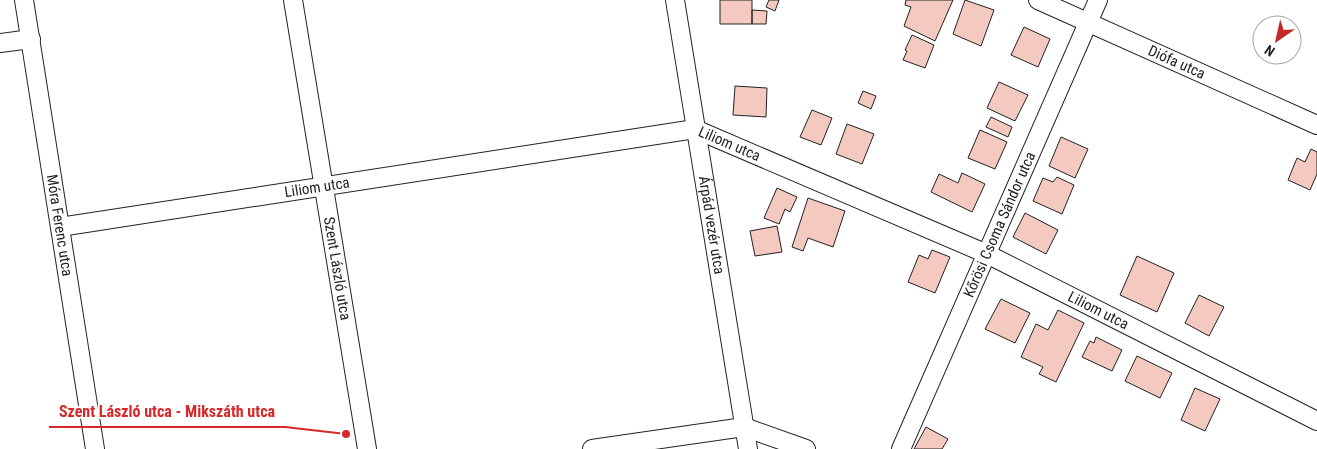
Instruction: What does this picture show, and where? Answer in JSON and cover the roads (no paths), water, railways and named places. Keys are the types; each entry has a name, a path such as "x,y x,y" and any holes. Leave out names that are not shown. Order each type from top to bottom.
{"street":[{"name":"Móra Ferenc utca","path":"24,0 96,449"},
{"name":"Szent László utca","path":"293,0 322,187 367,449"},
{"name":"Árpád vezér utca","path":"675,0 748,449"},
{"name":"Diófa utca","path":"1038,0 1317,125"},
{"name":"Kőrösi Csoma Sándor utca","path":"901,449 1098,0"},
{"path":"0,44 31,39"},
{"name":"Liliom utca","path":"60,227 695,129 987,254 1317,421"},
{"path":"592,449 744,427 806,449"}],"place":[{"name":"Szent László utca - Mikszáth utca","path":"346,434"}]}
